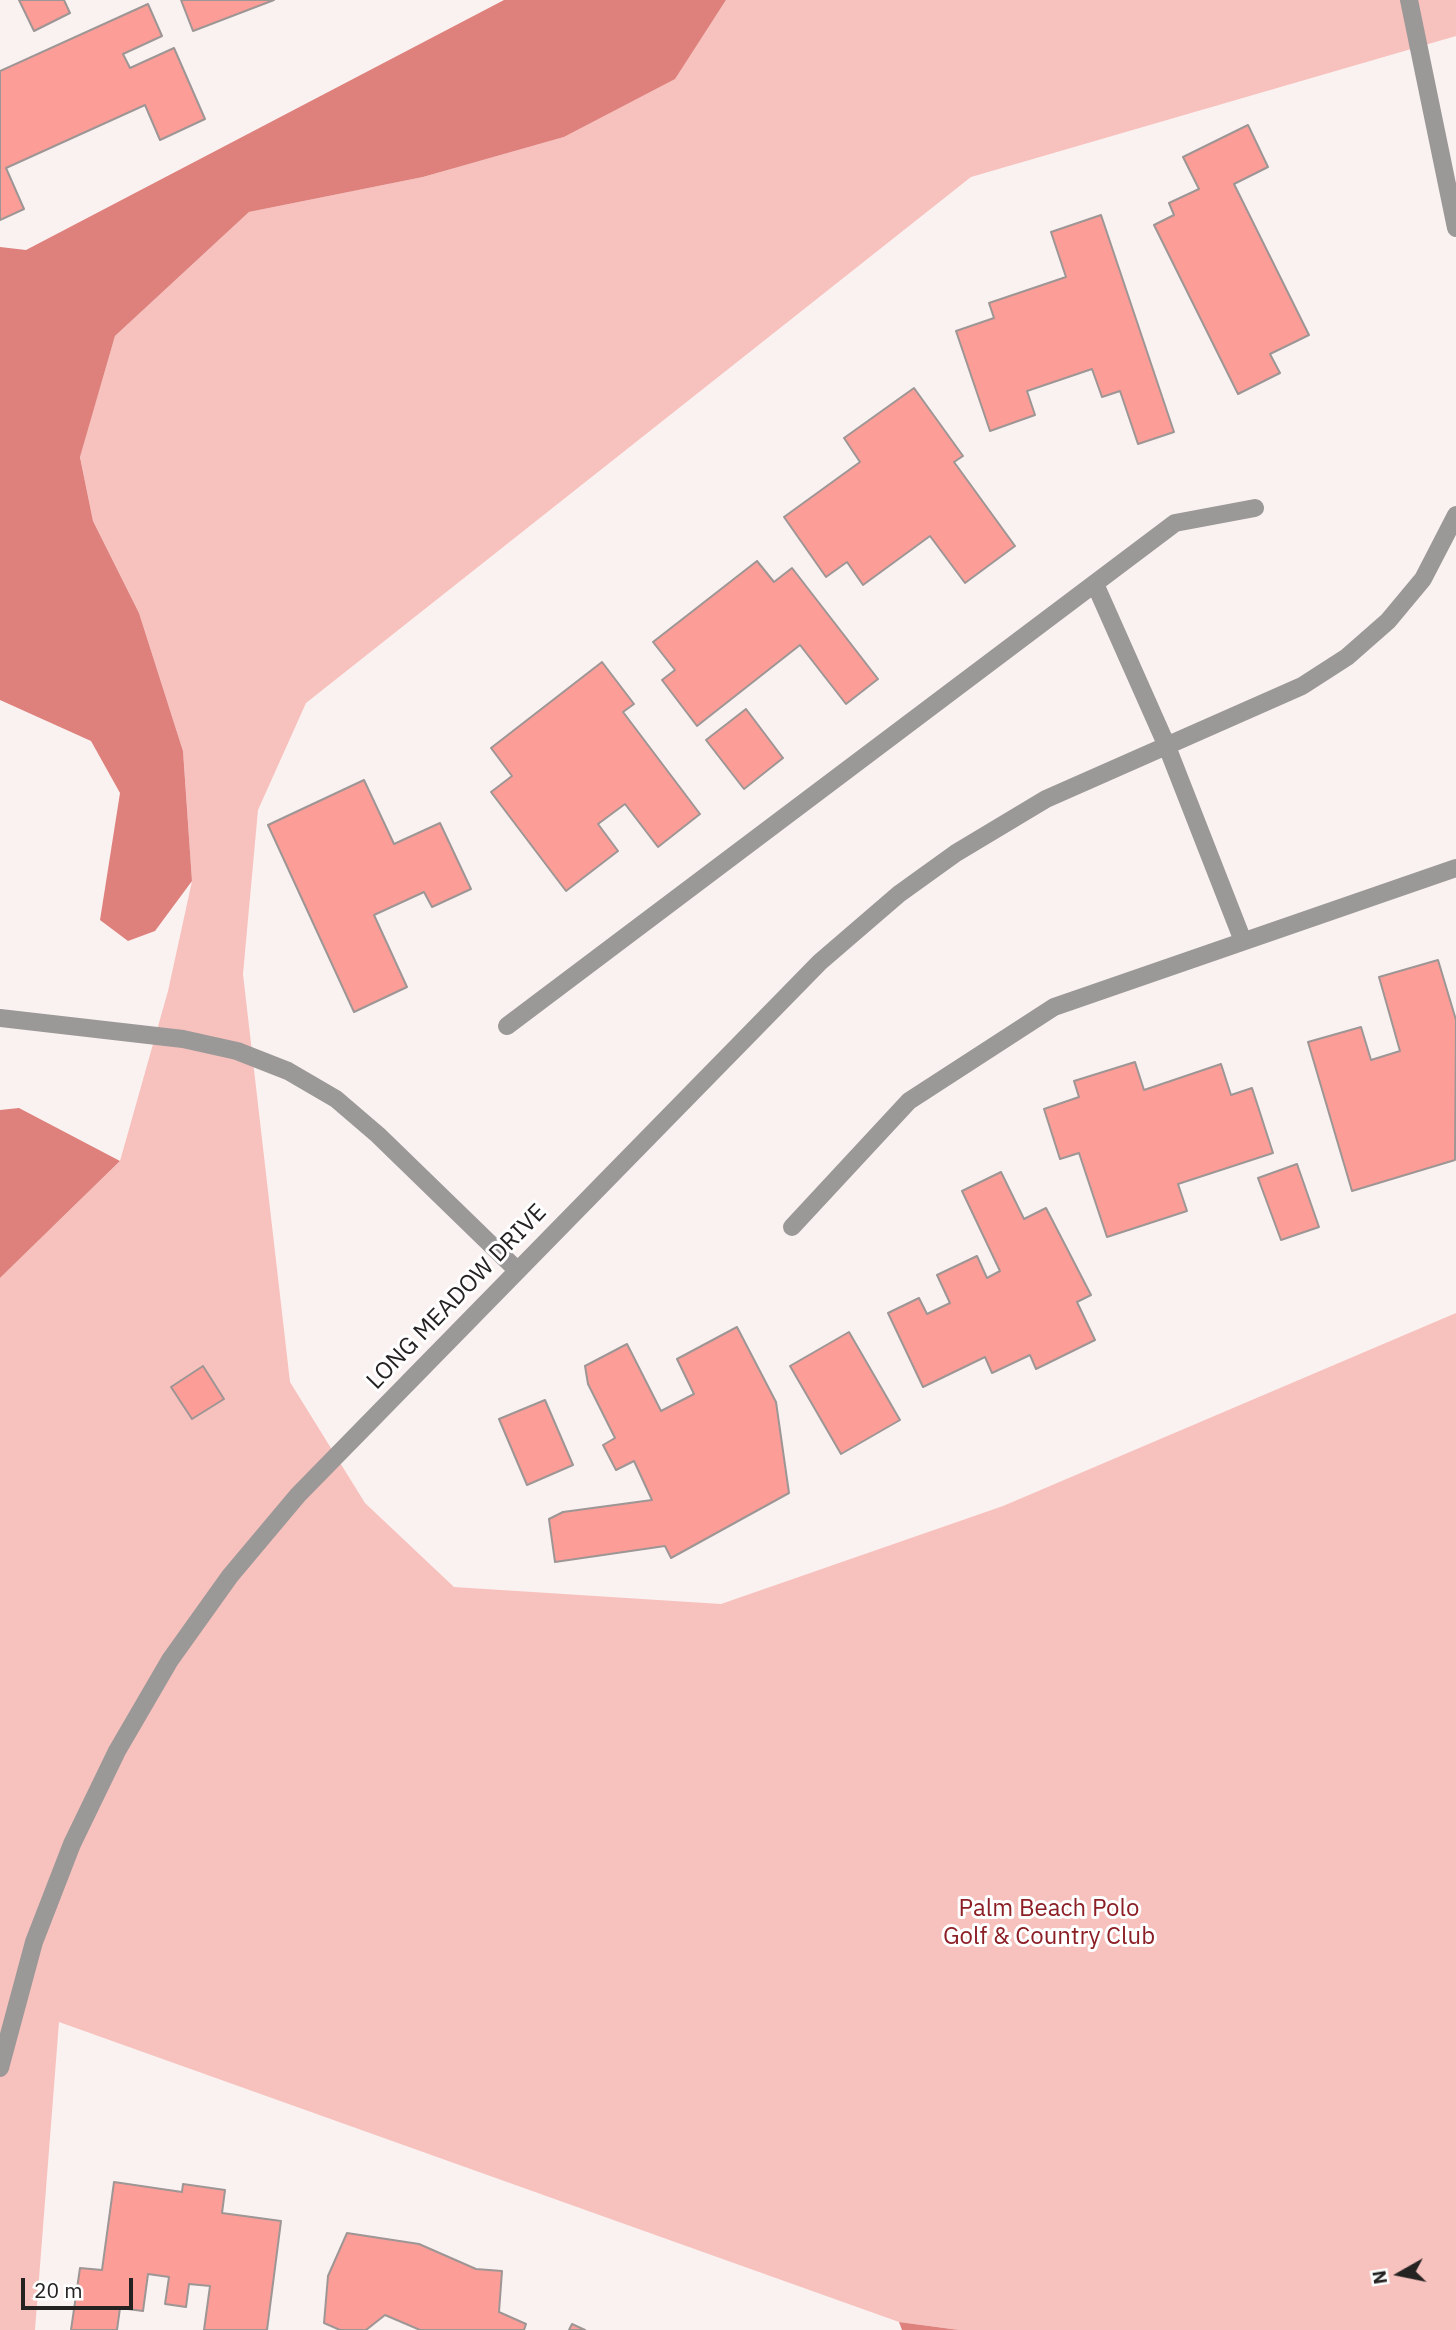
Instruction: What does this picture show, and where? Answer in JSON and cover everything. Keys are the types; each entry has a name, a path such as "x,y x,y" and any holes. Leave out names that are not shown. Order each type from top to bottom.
{"street":[{"path":"1409,0 1456,228"},
{"path":"507,1027 1175,523 1255,508"},
{"name":"LONG MEADOW DRIVE","path":"0,2068 34,1942 72,1844 117,1751 170,1660 230,1576 298,1495 820,962 899,894 956,853 1046,799 1302,686 1348,657 1388,621 1423,579 1456,515"},
{"path":"1095,584 1166,744 1243,941"},
{"path":"792,1227 909,1101 1054,1006 1456,868"},
{"path":"0,1018 183,1039 237,1051 288,1071 336,1099 378,1135 517,1270"}],"green space":[{"name":"Palm Beach Polo Golf & Country Club","path":"726,0 1456,0 1456,36 971,177 306,703 258,810 243,974 290,1382 365,1503 454,1587 721,1604 1003,1506 1456,1313 1456,2330 959,2330 899,2322 59,2022 35,2330 0,2330 0,1278 120,1161 168,991 192,881 183,751 139,613 93,521 80,456 115,336 249,212 423,177 564,137 674,79"}],"shaded area":[{"path":"504,0 726,0 675,79 564,137 423,177 249,212 115,336 80,457 93,521 139,613 183,751 192,881 155,931 128,941 100,920 120,793 91,741 0,700 0,247 26,250"},
{"path":"19,1108 120,1161 0,1278 0,1110"},
{"path":"899,2322 959,2330 902,2330"}],"building":[{"path":"19,0 64,0 70,13 34,31"},
{"path":"181,0 274,0 193,31"},
{"path":"148,4 162,36 123,54 130,68 174,48 205,119 160,140 145,105 6,168 24,209 0,220 0,71"},
{"path":"1248,125 1268,167 1234,184 1309,335 1270,354 1280,373 1238,394 1154,225 1174,215 1169,203 1199,189 1183,157"},
{"path":"1101,215 1174,432 1138,444 1120,391 1102,397 1092,369 1027,391 1035,415 990,431 956,331 994,318 989,303 1066,277 1051,232"},
{"path":"914,388 963,456 954,462 1015,546 965,583 930,536 863,585 847,562 826,577 784,517 860,462 844,438"},
{"path":"757,561 774,582 792,568 878,679 846,704 800,645 697,726 662,680 675,670 653,642"},
{"path":"602,662 634,704 623,712 700,814 658,847 625,804 598,824 618,851 566,891 491,792 512,776 491,748"},
{"path":"746,709 783,758 744,789 706,740"},
{"path":"364,780 394,844 440,823 471,889 432,907 424,892 374,915 407,987 354,1012 268,825"},
{"path":"1438,960 1456,1020 1455,1160 1352,1191 1308,1042 1361,1027 1371,1060 1400,1051 1379,977"},
{"path":"1135,1062 1144,1090 1221,1064 1231,1095 1252,1088 1273,1153 1178,1184 1187,1211 1107,1237 1079,1153 1060,1159 1044,1109 1079,1097 1074,1081"},
{"path":"1297,1164 1319,1227 1281,1240 1258,1178"},
{"path":"1001,1172 1024,1219 1046,1208 1091,1295 1077,1302 1095,1340 1036,1369 1030,1355 992,1373 985,1357 923,1387 888,1313 919,1298 927,1314 950,1303 937,1275 977,1256 987,1278 1000,1271 962,1191"},
{"path":"737,1327 776,1402 789,1493 671,1558 665,1546 555,1562 549,1519 563,1512 652,1500 634,1461 616,1470 603,1445 615,1438 588,1384 585,1366 627,1344 661,1411 694,1394 677,1359"},
{"path":"849,1332 900,1420 841,1454 790,1366"},
{"path":"203,1366 224,1399 192,1419 171,1387"},
{"path":"545,1400 573,1465 527,1485 499,1419"},
{"path":"114,2182 182,2192 183,2184 225,2190 222,2213 281,2221 267,2330 204,2330 210,2286 189,2284 186,2307 165,2304 169,2277 148,2274 143,2311 120,2308 117,2330 71,2330 80,2268 102,2270"},
{"path":"347,2233 419,2244 476,2269 502,2271 499,2312 526,2324 524,2330 420,2330 385,2315 366,2330 340,2330 324,2323 328,2276"},
{"path":"572,2324 585,2330 569,2330"}]}
